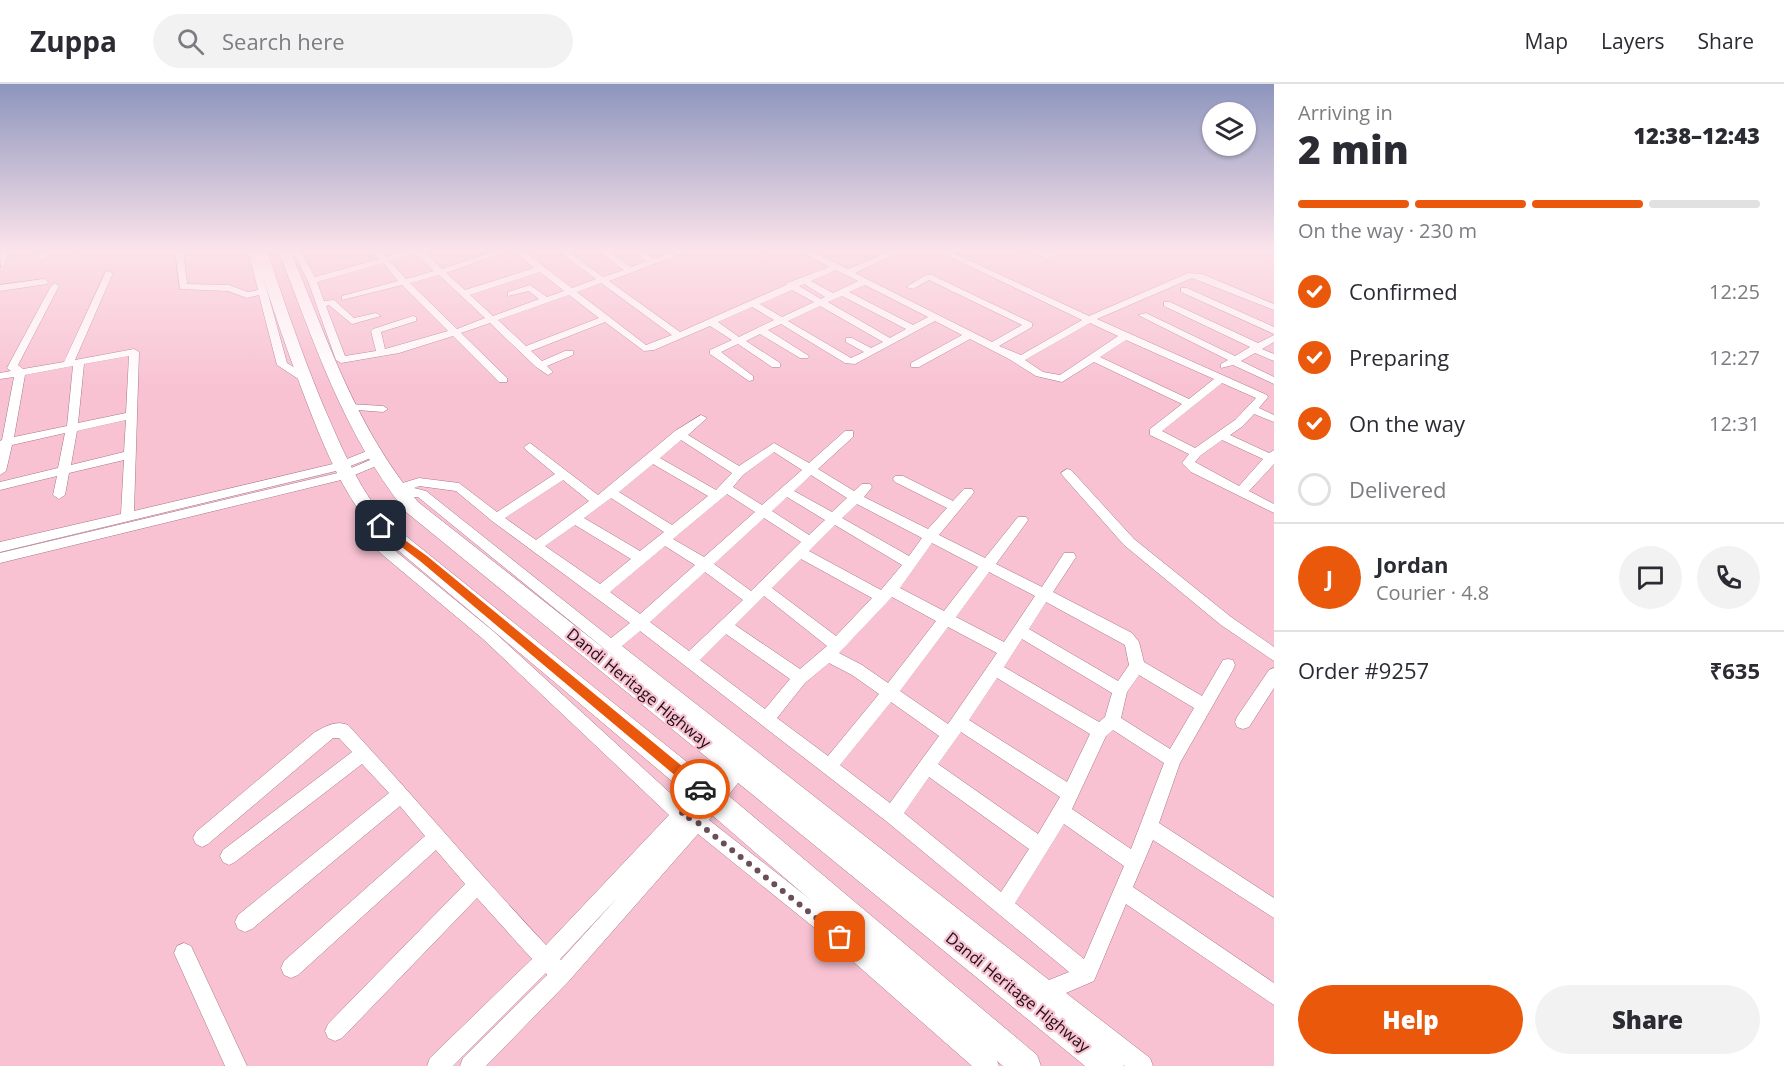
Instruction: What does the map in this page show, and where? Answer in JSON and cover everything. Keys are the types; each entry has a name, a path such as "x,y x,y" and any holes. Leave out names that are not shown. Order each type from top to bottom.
{"highway":[{"path":"269,296 343,470 356,494 381,526 708,795 1026,1066"},
{"name":"Dandi Heritage Highway","path":"302,296 334,374 375,457 412,507 1109,1066"}],"street":[{"path":"20,372 17,368 12,368 45,296"},
{"path":"59,495 72,428 73,363 100,296"},
{"path":"321,296 326,304 339,359 399,350 557,296"},
{"path":"326,304 332,296"},
{"path":"418,296 503,380"},
{"path":"465,296 544,369 569,353"},
{"path":"540,296 546,300"},
{"path":"576,296 647,349 712,323 767,296"},
{"path":"624,296 679,336"},
{"path":"810,296 889,341"},
{"path":"749,378 714,352 831,296"},
{"path":"849,296 912,329"},
{"path":"892,296 1013,357 1040,374 1062,379 1125,336"},
{"path":"968,296 1029,325 992,346"},
{"path":"1038,296 1263,397 1239,423 1196,453 1188,463 1195,469 1274,509"},
{"path":"1013,357 1023,358 1090,320 1145,296"},
{"path":"1197,296 1274,331"},
{"path":"1247,296 1274,307"},
{"path":"752,303 849,361 855,361 936,317"},
{"path":"326,304 352,321 376,316"},
{"path":"1167,304 1274,358"},
{"path":"1143,315 1231,362 1274,381"},
{"path":"379,353 376,331 413,319"},
{"path":"525,350 604,319"},
{"path":"712,323 776,365"},
{"path":"762,331 804,356"},
{"path":"915,365 969,335"},
{"path":"1231,362 1274,338"},
{"path":"849,340 871,352"},
{"path":"0,376 134,352 127,517"},
{"path":"1094,358 1188,403"},
{"path":"0,471 20,372"},
{"path":"1196,453 1154,432 1222,378"},
{"path":"348,404 383,410"},
{"path":"1253,409 1274,419"},
{"path":"4,444 131,415"},
{"path":"538,545 611,492 701,418"},
{"path":"679,434 739,472"},
{"path":"612,646 849,434"},
{"path":"1221,435 1272,457 1240,492"},
{"path":"530,447 598,502"},
{"path":"600,592 721,492 739,472 774,447 854,497 1127,637 1131,642 1137,666 1204,706"},
{"path":"0,486 129,455"},
{"path":"0,558 343,470 375,457"},
{"path":"653,459 763,510 805,547 887,594 1005,650"},
{"path":"1067,473 1129,542 1234,628 1274,655"},
{"path":"496,518 564,474"},
{"path":"899,479 955,507"},
{"path":"398,491 416,482 459,487 496,518 538,545 892,815 1004,904 1087,974"},
{"path":"690,660 866,487"},
{"path":"0,547 127,517 262,490"},
{"path":"398,491 422,494 749,757 1142,1066"},
{"path":"785,491 910,562"},
{"path":"611,492 752,600"},
{"path":"766,719 800,678 833,651 887,594 931,535 968,492"},
{"path":"369,510 371,534 377,543 488,635 689,818 823,922 988,1066"},
{"path":"574,518 641,558"},
{"path":"828,768 890,692 1022,520"},
{"path":"892,815 955,728 1069,557"},
{"path":"763,588 833,651 890,692 1070,794"},
{"path":"725,626 800,678"},
{"path":"1020,631 1120,690"},
{"path":"1047,991 1087,974 1149,827 1173,760 1228,665"},
{"path":"1004,904 1062,812 1106,726 1120,690 1137,666"},
{"path":"993,668 1173,760"},
{"path":"1243,722 1274,675"},
{"path":"202,838 331,731 342,730 401,795 477,885 561,975"},
{"path":"229,856 363,753"},
{"path":"471,1066 561,975 733,763"},
{"path":"926,765 1040,846"},
{"path":"245,922 401,795"},
{"path":"1062,812 1134,862"},
{"path":"438,1066 547,961 689,818"},
{"path":"1149,827 1274,909"},
{"path":"291,968 436,838"},
{"path":"335,1031 477,885"},
{"path":"1122,890 1274,996"},
{"path":"184,953 236,1066"}],"way so far":[{"path":"700,789 702,790 681,814 697,822 840,937"}],"route":[{"path":"381,526 700,789"}]}
